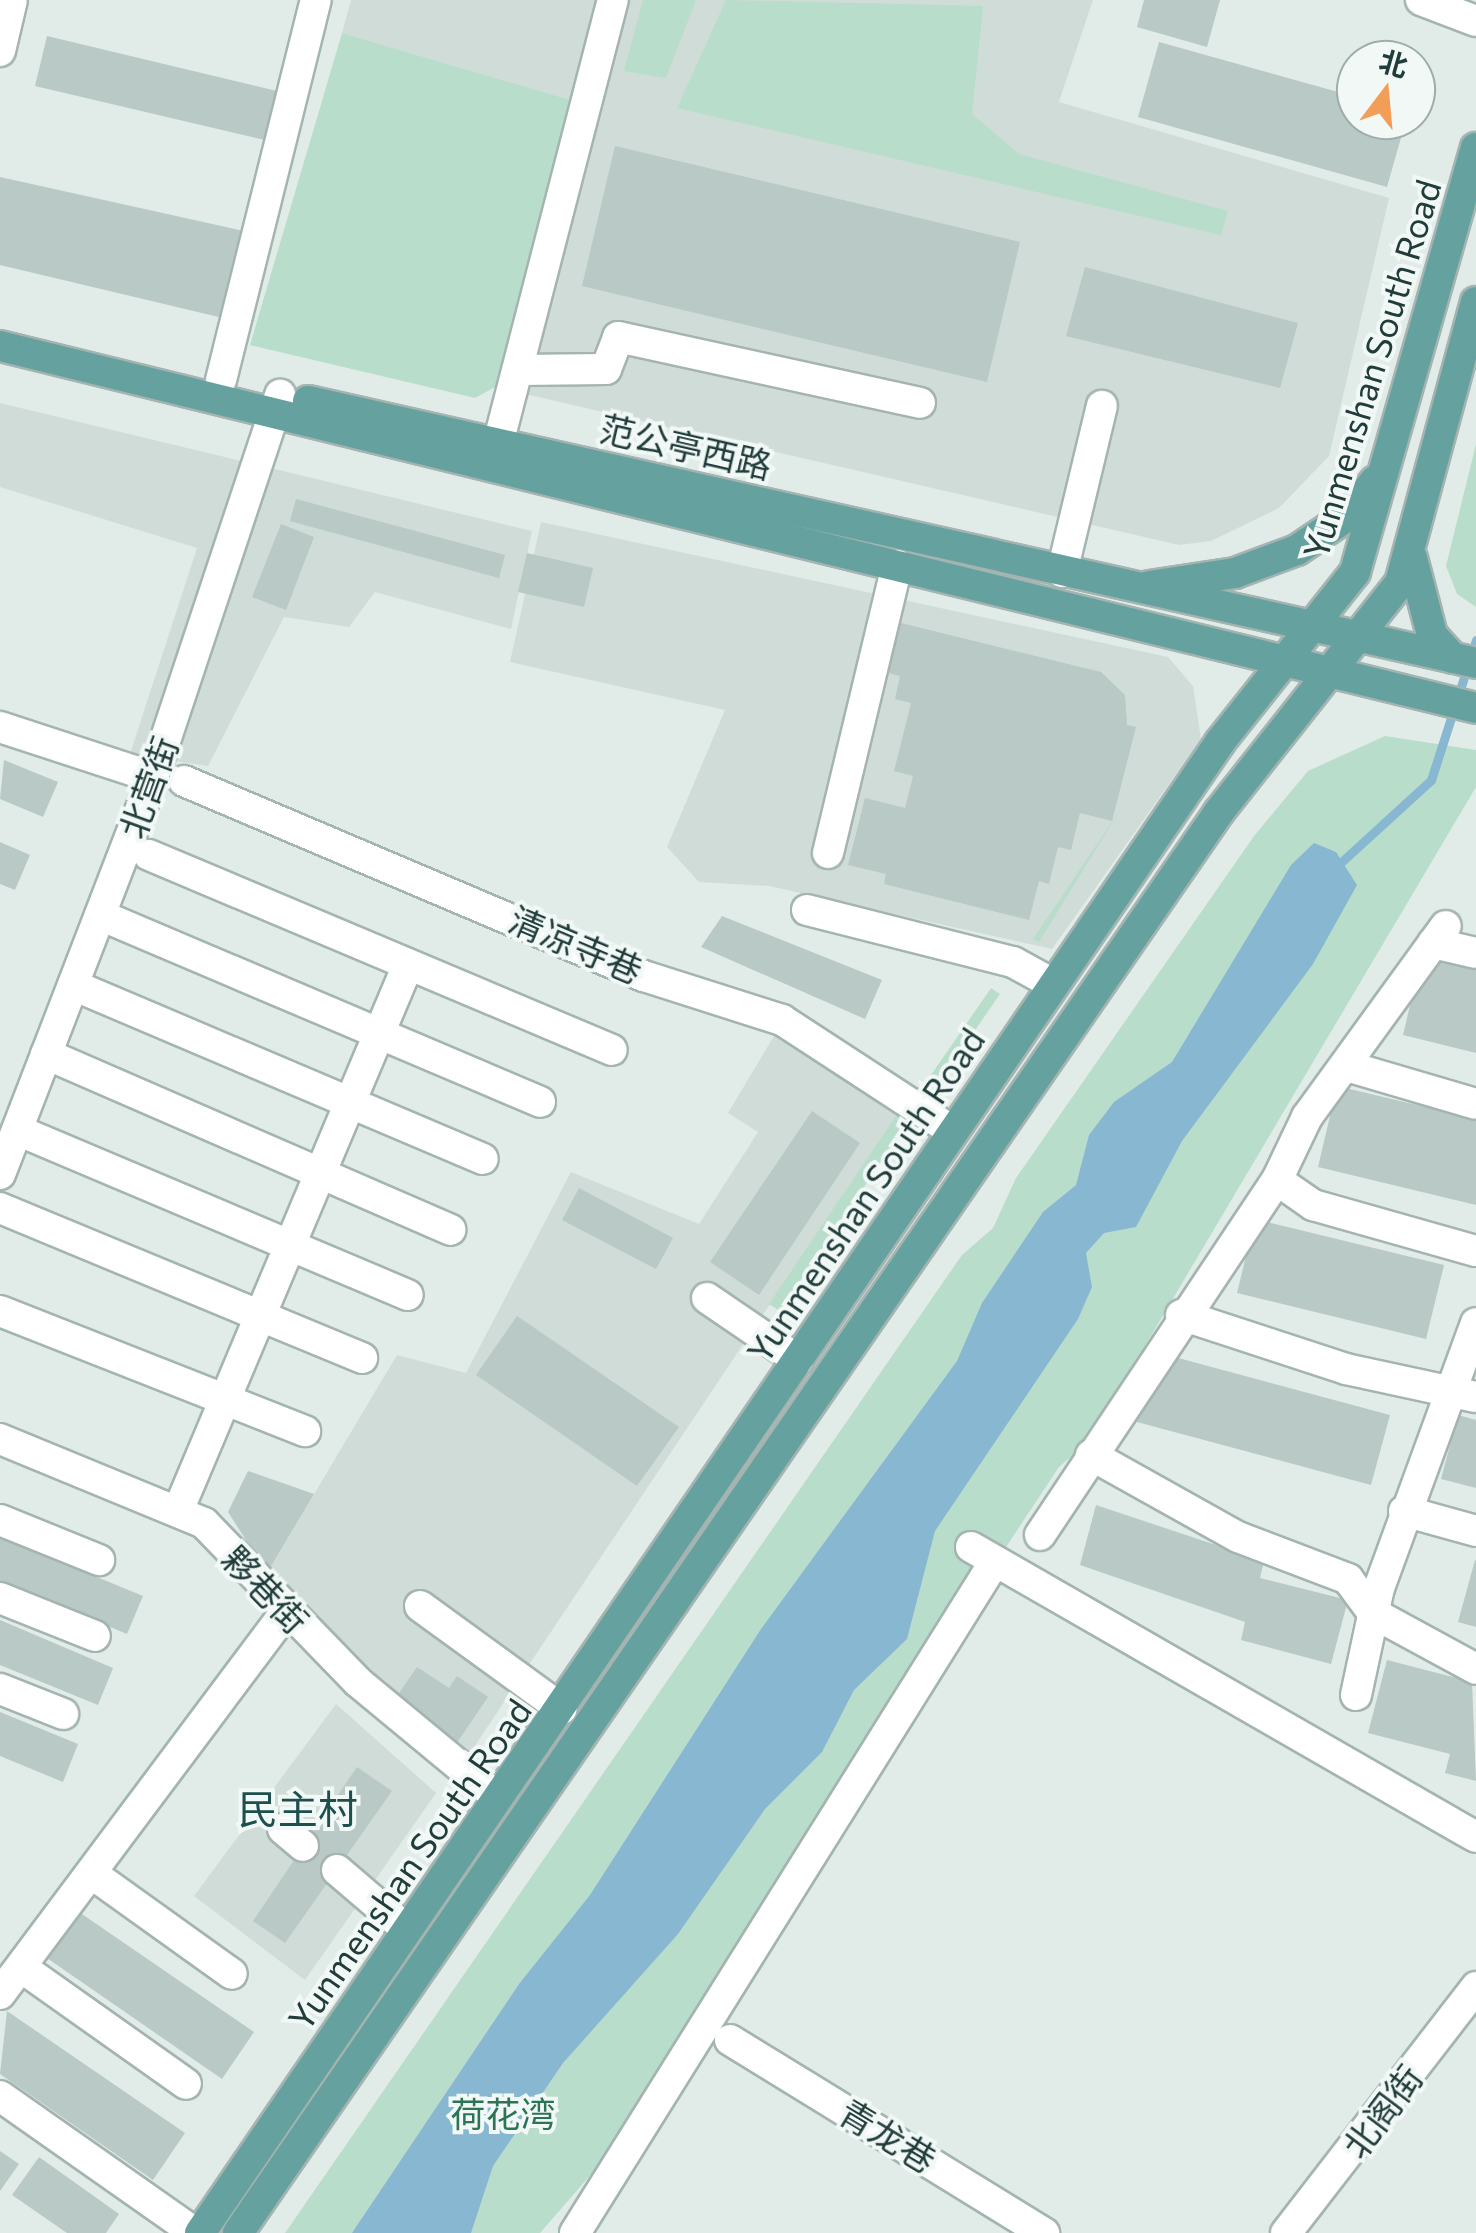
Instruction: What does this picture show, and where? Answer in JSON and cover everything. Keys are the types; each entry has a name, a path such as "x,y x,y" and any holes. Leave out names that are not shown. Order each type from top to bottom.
{"main road":[{"name":"Yunmenshan South Road","path":"197,2233 562,1708 1053,984 1285,660 1355,572 1476,148"},
{"name":"Yunmenshan South Road","path":"238,2233 1219,812 1400,583 1476,302"},
{"name":"范公亭西路","path":"0,326 221,380 278,404 897,565 1476,708"},
{"name":"范公亭西路","path":"0,346 278,404 500,440 1062,572 1465,660"},
{"path":"1129,587 1235,573 1298,550 1346,517 1390,457"},
{"path":"1412,542 1412,583 1432,635 1465,660"},
{"path":"798,1360 826,1380"}],"street":[{"path":"0,47 12,0"},
{"path":"221,380 316,0"},
{"path":"500,440 613,0"},
{"path":"1420,0 1476,21"},
{"path":"518,370 606,369 618,337 920,403"},
{"name":"北营街","path":"0,1174 154,777 278,404"},
{"path":"1062,572 1102,406"},
{"path":"828,853 897,565"},
{"path":"0,727 154,777"},
{"name":"清凉寺巷","path":"184,781 644,976 782,1020 952,1131"},
{"path":"148,855 612,1050"},
{"path":"807,910 1013,962 1053,984"},
{"path":"100,914 540,1102"},
{"path":"1040,1535 1181,1316 1278,1180 1306,1117 1347,1066 1439,935 1476,954"},
{"path":"178,1511 408,965"},
{"path":"73,985 483,1158"},
{"path":"46,1054 450,1230"},
{"path":"1347,1066 1476,1104"},
{"path":"17,1130 408,1294"},
{"path":"1278,1180 1313,1205 1476,1250"},
{"path":"0,1208 362,1358"},
{"path":"707,1298 798,1360"},
{"path":"0,1310 304,1432"},
{"path":"1181,1316 1209,1331 1462,1393"},
{"path":"1356,1695 1374,1614 1404,1512 1462,1393 1476,1322"},
{"name":"夥巷街","path":"0,1439 204,1523 287,1611 497,1798"},
{"path":"1090,1456 1238,1537 1348,1579 1374,1614 1476,1669"},
{"path":"1404,1512 1476,1531"},
{"path":"0,1520 99,1560"},
{"path":"575,2233 983,1554 1476,1836"},
{"path":"0,1598 95,1636"},
{"path":"420,1606 562,1708"},
{"path":"0,1994 287,1611"},
{"path":"0,1689 62,1714"},
{"path":"337,1870 406,1929"},
{"path":"91,1873 232,1974"},
{"path":"20,1967 186,2084"},
{"name":"北阁街","path":"1286,2233 1476,1987"},
{"name":"青龙巷","path":"730,2040 1044,2233"},
{"path":"0,2096 197,2233"}],"shaded area":[{"path":"351,0 1093,0 1059,102 1389,198 1329,456 1279,508 1211,541 1179,545 495,387 571,100 342,33"},
{"path":"0,403 532,531 511,629 375,592 349,627 284,617 208,766 130,754 197,548 0,487"},
{"path":"541,522 1168,657 1193,686 1201,739 1052,949 769,886 699,882 667,847 725,710 510,662"},
{"path":"780,1026 899,1111 468,1756 394,1705 267,1573 397,1355 466,1373 571,1172 699,1224 758,1132 728,1113"},
{"path":"336,1704 436,1793 305,1980 194,1896"}],"green space":[{"path":"643,0 696,0 666,78 624,71"},
{"path":"726,0 983,6 972,114 1019,154 1228,211 1221,235 677,108"},
{"path":"342,33 571,100 495,387 475,398 250,345"},
{"path":"1476,444 1476,607 1457,594 1446,566"},
{"name":"荷花湾","path":"1385,736 1476,750 1476,787 1088,1442 1059,1467 593,2172 540,2233 285,2233 962,1255 993,1228 1016,1178 1254,836 1308,771"},
{"path":"1120,810 1039,942 1033,939"},
{"path":"991,988 1000,994 931,1094 922,1088"},
{"path":"899,1111 910,1119 780,1311 769,1304"}],"water":[{"path":"1314,843 1336,852 1357,885 1313,964 1182,1141 1136,1227 1104,1233 1086,1253 1092,1287 1078,1319 935,1531 907,1639 854,1690 822,1752 765,1809 678,1934 563,2063 493,2166 471,2233 352,2233 519,1984 590,1895 761,1629 957,1361 982,1303 1043,1212 1076,1185 1089,1135 1114,1102 1172,1062 1291,865"}],"building":[{"path":"1144,0 1220,0 1207,47 1137,27"},
{"path":"47,36 277,91 265,140 35,86"},
{"path":"1159,42 1336,91 1336,140 1400,140 1387,187 1138,117"},
{"path":"615,146 1020,242 987,382 582,286"},
{"path":"0,177 244,231 223,318 0,265"},
{"path":"1085,267 1298,323 1280,388 1066,336"},
{"path":"296,499 505,555 499,578 290,521"},
{"path":"281,524 314,537 286,610 252,597"},
{"path":"527,553 593,568 584,607 518,592"},
{"path":"897,622 1101,672 1125,695 1127,725 1136,727 1112,821 1080,813 1071,850 1058,847 1049,884 1039,881 1029,920 884,884 886,874 848,865 865,798 905,808 913,776 894,771 911,703 895,699 900,676 885,672"},
{"path":"4,760 58,782 43,817 0,799"},
{"path":"0,842 30,855 15,890 0,884"},
{"path":"722,916 882,980 865,1019 701,947"},
{"path":"1422,954 1476,967 1476,1053 1403,1035"},
{"path":"1337,1086 1476,1119 1476,1205 1318,1167"},
{"path":"812,1111 860,1143 759,1295 710,1262"},
{"path":"579,1188 673,1238 656,1269 562,1220"},
{"path":"1255,1219 1444,1265 1426,1339 1237,1293"},
{"path":"517,1316 679,1427 637,1486 476,1375"},
{"path":"1156,1352 1390,1415 1371,1485 1137,1422"},
{"path":"1458,1415 1476,1420 1476,1488 1441,1479"},
{"path":"248,1471 314,1494 267,1573 228,1512"},
{"path":"1096,1505 1264,1561 1260,1578 1348,1600 1331,1664 1241,1640 1245,1622 1080,1565"},
{"path":"0,1537 143,1596 127,1634 0,1581"},
{"path":"1476,1561 1476,1627 1458,1622"},
{"path":"0,1620 113,1668 98,1705 0,1665"},
{"path":"1387,1660 1472,1682 1476,1781 1445,1773 1450,1754 1368,1733"},
{"path":"417,1667 449,1688 457,1676 488,1697 456,1744 393,1702"},
{"path":"0,1712 78,1744 63,1782 0,1756"},
{"path":"357,1767 392,1791 285,1943 253,1921"},
{"path":"76,1910 254,2032 222,2079 44,1956"},
{"path":"7,2011 185,2133 153,2180 0,2074"},
{"path":"0,2151 19,2164 0,2191"},
{"path":"39,2157 119,2214 106,2233 67,2233 12,2195"}],"waterway":[{"path":"1338,865 1431,780 1476,640"}],"tunnel":[{"path":"303,1846 337,1870"}],"district":[{"name":"民主村","path":"298,1808"}]}
